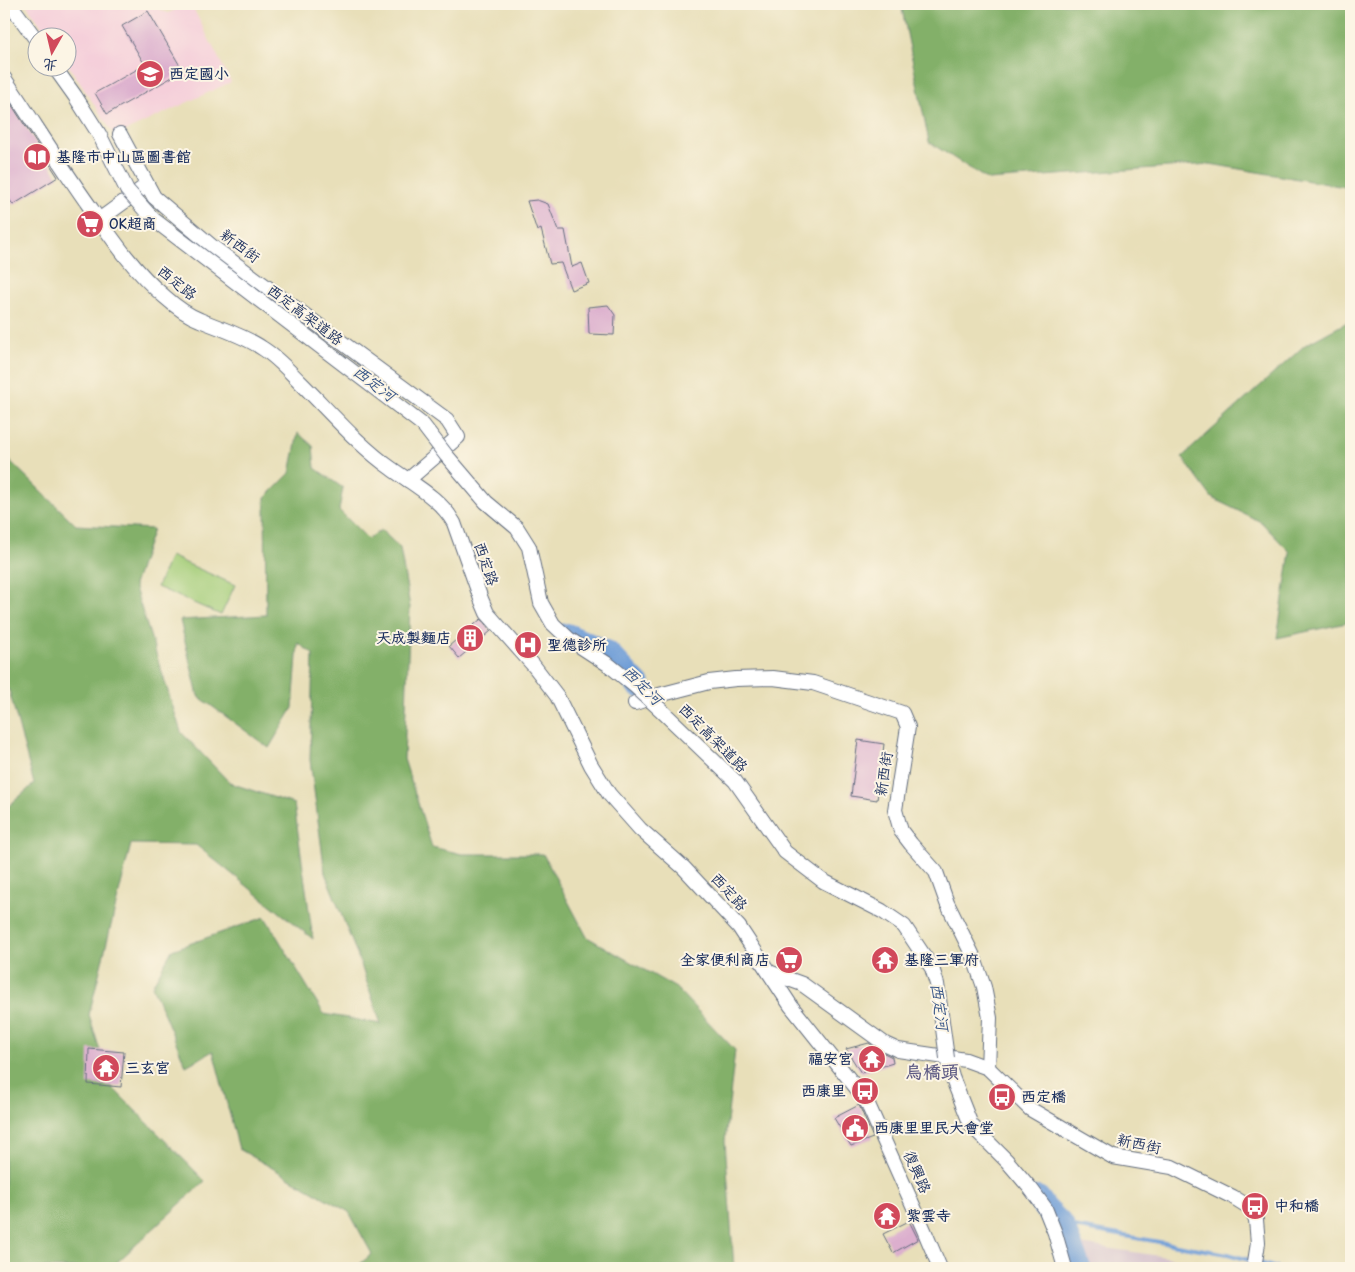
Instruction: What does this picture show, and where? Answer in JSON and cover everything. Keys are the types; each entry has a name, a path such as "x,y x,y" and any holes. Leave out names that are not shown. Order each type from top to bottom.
{"street":[{"path":"10,4 28,28"},
{"name":"西定路","path":"4,78 99,220 143,277 180,309 198,320 248,340 273,356 358,440 390,468 423,490 449,514 487,613 534,666 557,696 591,765 609,794 640,829 684,868 739,926 769,972"},
{"name":"西定高架道路","path":"62,78 99,134 127,190 152,219 423,425 486,502 517,528 529,547 541,603 553,624 569,639 635,686 735,781 785,852 823,882 882,911 904,926 929,963 934,974 953,1058 952,1077 971,1124 1032,1189 1045,1208 1055,1233 1065,1268"},
{"name":"新西街","path":"120,134 154,197 214,248 447,420 458,437 408,480"},
{"path":"99,220 147,185"},
{"name":"新西街","path":"635,704 709,682 773,678 813,683 902,713 908,727 895,810 901,831 936,872 947,903 974,958 984,987 990,1018 988,1068"},
{"path":"769,972 802,984 885,1044 898,1050 953,1058"},
{"name":"復興路","path":"769,972 791,1006 866,1100 940,1268"},
{"name":"新西街","path":"953,1058 966,1060 988,1068 1030,1109 1113,1157 1172,1167 1224,1192 1249,1207 1255,1216 1259,1237 1255,1263"}],"shaded area":[{"name":"西定國小","path":"26,4 154,4 156,8 168,13 191,4 231,82 115,136 77,78 78,28 43,28"},
{"path":"1080,1244 1239,1268 1085,1268"}],"green space":[{"path":"896,4 1351,4 1351,188 1210,164 988,180 929,142 902,9"},
{"path":"1351,320 1351,622 1277,638 1290,552 1261,522 1212,498 1182,457 1305,345"},
{"path":"298,433 313,446 315,468 343,488 339,510 368,539 381,530 400,548 410,607 404,759 432,847 462,854 543,854 587,937 676,988 735,1050 725,1141 734,1268 355,1268 372,1254 349,1212 239,1149 213,1051 186,1066 152,986 172,950 265,917 324,1014 381,1024 360,962 325,873 310,760 313,654 298,643 293,708 269,748 198,696 180,620 266,615 265,498 290,473"},
{"path":"4,455 76,525 153,529 134,585 181,732 230,783 294,804 313,939 196,845 131,844 89,1015 111,1086 205,1181 111,1268 4,1268 4,810 34,784 9,690 4,690"},
{"path":"170,556 235,585 221,615 157,587"}],"building":[{"path":"148,11 183,71 107,114 95,93 145,65 122,26"},
{"path":"4,93 58,177 13,205 4,191"},
{"path":"537,200 548,204 558,230 565,230 572,267 582,263 589,283 571,290 561,263 550,264 541,229 537,231 527,201"},
{"path":"608,305 615,315 614,335 589,334 588,307"},
{"name":"天成製麵店","path":"481,619 491,631 459,658 449,646"},
{"path":"858,740 884,744 877,800 851,796"},
{"name":"福安宮","path":"869,1043 892,1057 893,1063 861,1073 846,1049"},
{"name":"三玄宮","path":"89,1049 124,1052 121,1087 88,1084"},
{"name":"西康里里民大會堂","path":"859,1105 873,1138 851,1146 834,1118"},
{"path":"909,1221 918,1239 893,1253 883,1234"}],"waterway":[{"name":"西定河","path":"567,635 608,653 639,686"},
{"name":"西定河","path":"1038,1198 1062,1225 1079,1268"},
{"path":"1062,1225 1228,1254 1277,1268"}],"place":[{"name":"西定國小","path":"150,74"},
{"name":"基隆市中山區圖書館","path":"37,157"},
{"name":"OK超商","path":"90,224"},
{"name":"天成製麵店","path":"470,638"},
{"name":"聖德診所","path":"528,645"},
{"name":"全家便利商店","path":"789,960"},
{"name":"基隆三軍府","path":"885,960"},
{"name":"福安宮","path":"872,1059"},
{"name":"三玄宮","path":"106,1068"},
{"name":"西康里","path":"865,1091"},
{"name":"西定橋","path":"1002,1097"},
{"name":"西康里里民大會堂","path":"855,1128"},
{"name":"中和橋","path":"1255,1206"},
{"name":"紫雲寺","path":"887,1216"}],"district":[{"name":"烏橋頭","path":"932,1072"}]}
